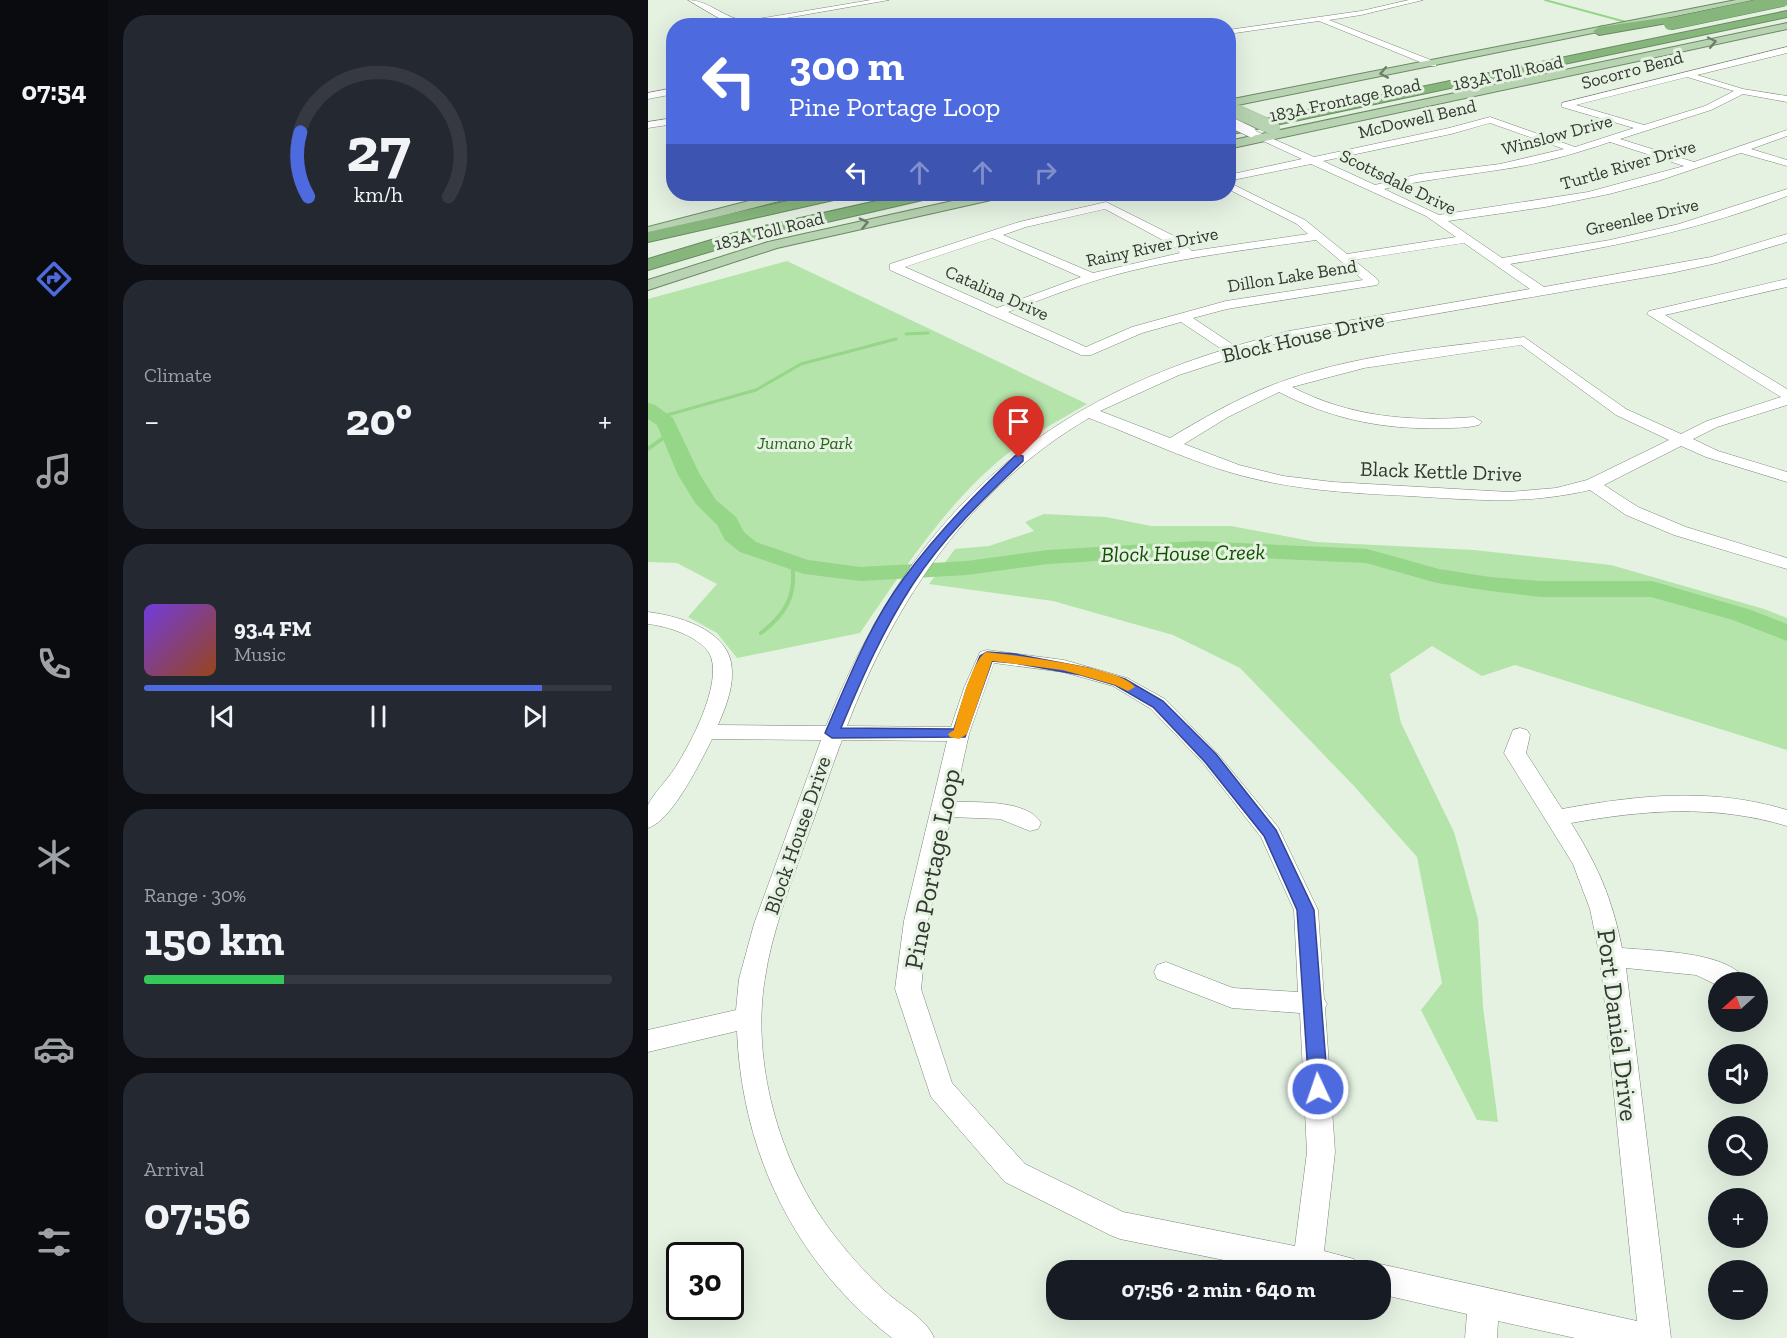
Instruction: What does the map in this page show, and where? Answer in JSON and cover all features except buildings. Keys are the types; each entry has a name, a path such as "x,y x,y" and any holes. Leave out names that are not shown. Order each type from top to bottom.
{"highway":[{"path":"1599,31 1786,2"},
{"path":"1396,84 1670,24 1786,2"},
{"name":"183A Toll Road","path":"1236,111 1396,84 1786,2"},
{"name":"183A Toll Road","path":"1236,132 1787,14"},
{"path":"1236,132 1399,103 1675,49"},
{"path":"648,237 681,225 803,201"},
{"name":"183A Toll Road","path":"651,258 785,210 828,201"},
{"name":"183A Toll Road","path":"651,258 896,201"}],"main road":[{"name":"183A Frontage Road","path":"1236,111 1433,64 1750,0"},
{"name":"183A Frontage Road","path":"1236,142 1268,132 1299,130 1787,26"},
{"path":"1236,112 1268,132"},
{"path":"648,231 681,225 765,201"},
{"path":"648,285 773,245 969,201"}],"street":[{"path":"692,0 728,18"},
{"path":"780,18 885,0"},
{"path":"1236,31 1360,13 1419,0"},
{"path":"1320,19 1433,64"},
{"name":"Socorro Bend","path":"1643,128 1565,105 1787,50"},
{"path":"1683,74 1742,91 1787,99"},
{"name":"Winslow Drive","path":"1374,188 1419,177 1500,167 1575,150 1708,108 1742,91"},
{"path":"648,96 666,93"},
{"name":"Scottsdale Drive","path":"1236,113 1251,132 1268,132 1312,159 1438,219 1541,291"},
{"name":"McDowell Bend","path":"1236,176 1451,131 1490,120 1575,150"},
{"path":"648,125 666,122"},
{"name":"Turtle River Drive","path":"1438,219 1544,204 1609,191 1787,133"},
{"path":"1610,139 1692,165"},
{"path":"1739,149 1787,163"},
{"name":"Dillon Lake Bend","path":"1086,352 1137,330 1226,305 1373,282 1301,222 1236,189"},
{"name":"Greenlee Drive","path":"1501,262 1602,245 1705,222 1787,192"},
{"path":"991,234 1106,205 1176,242 1189,255"},
{"path":"991,234 1040,253 1090,278"},
{"name":"Catalina Drive","path":"991,234 894,267 1086,352"},
{"name":"Rainy River Drive","path":"997,312 1090,278 1189,255 1320,236"},
{"name":"Block House Drive","path":"918,1338 861,1289 829,1253 801,1212 774,1160 754,1082 748,1018 757,957 832,733 879,628 908,581 967,509 1019,458 1088,412 1153,379 1233,350 1344,325 1671,269 1713,260 1787,238"},
{"path":"1346,258 1468,239"},
{"path":"1787,283 1654,314 1787,396"},
{"path":"1770,288 1787,297"},
{"path":"1181,316 1233,350"},
{"path":"1172,444 1221,414 1280,387 1312,376 1355,365 1524,341 1621,412 1712,454 1787,477"},
{"path":"1280,387 1321,407 1355,417 1388,422 1447,424 1474,422"},
{"name":"Black Kettle Drive","path":"1088,412 1233,468 1282,481 1333,487 1509,497 1556,493 1593,484 1678,439 1730,417 1787,400"},
{"path":"1593,484 1632,511 1680,531 1787,564"},
{"path":"648,618 678,623 701,635 720,654 723,685 706,732 660,809 648,820"},
{"name":"Pine Portage Loop","path":"1298,1260 1120,1226 1015,1173 941,1089 908,989 916,921 959,734 987,656 1064,666 1086,672 1120,682 1158,704 1210,758 1270,834 1306,910 1314,1004 1321,1152 1308,1260"},
{"path":"706,732 959,734"},
{"name":"Port Daniel Drive","path":"1520,735 1515,753 1584,863 1598,900 1612,957 1655,1338"},
{"path":"1557,818 1627,805 1668,801 1717,802 1787,818"},
{"path":"942,809 1003,812 1030,823"},
{"path":"1612,957 1700,965 1714,972"},
{"path":"1166,972 1232,998 1314,1004"},
{"path":"648,1041 748,1018"},
{"path":"1391,1283 1645,1338"},
{"path":"1481,1338 1483,1304"}],"green space":[{"name":"Jumano Park","path":"787,261 1087,404 1016,447 975,482 922,544 860,633 737,658 717,633 688,617 717,584 677,563 648,562 648,299"},
{"path":"1044,514 1106,517 1151,526 1231,526 1316,542 1474,550 1611,565 1764,609 1787,618 1787,750 1515,665 1482,676 1432,646 1390,674 1401,723 1454,832 1478,919 1483,1007 1498,1122 1477,1120 1421,1010 1442,983 1417,857 1354,786 1240,668 1173,635 1053,601 929,584 955,549 989,546 1034,531 1025,522"}],"waterway":[{"path":"1545,0 1626,22"},
{"path":"906,334 928,333"},
{"path":"660,417 756,390 801,364 896,339"},
{"name":"Block House Creek","path":"648,409 666,422 689,475 707,504 728,522 733,535 748,547 804,567 861,574 967,568 1048,557 1196,548 1367,556 1437,576 1490,584 1540,589 1652,589 1742,615 1787,633"},
{"path":"664,438 670,434"},
{"path":"648,449 666,436"},
{"path":"761,633 777,619 788,603 793,585 792,563"}],"slow traffic":[{"path":"955,734 959,734 987,656 1064,666 1120,682 1128,687"}],"route":[{"path":"1019,458 980,494 908,581 879,628 862,662 832,733 959,734 987,656 1015,658 1083,671 1120,682 1158,704 1210,758 1270,834 1306,910 1318,1089"}]}
